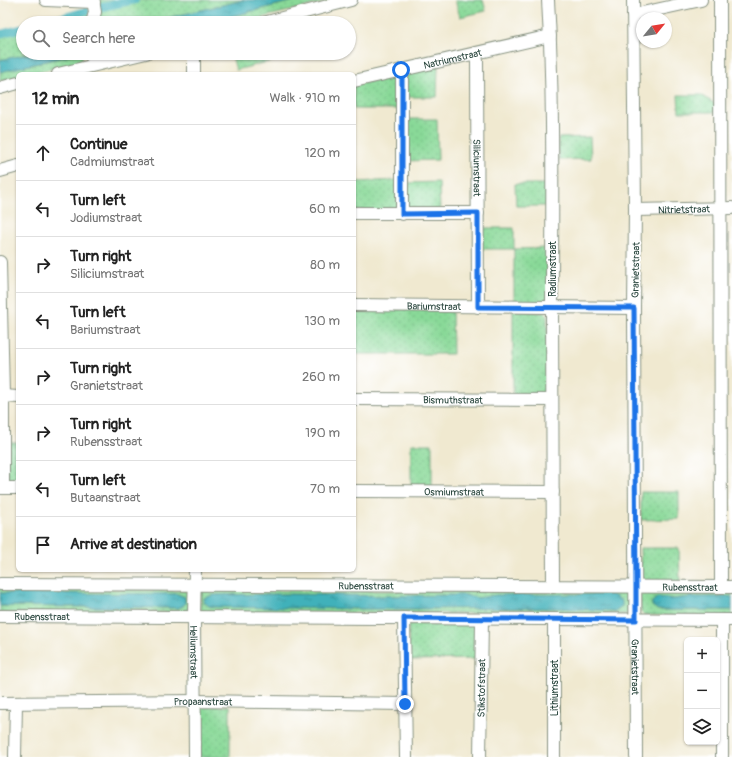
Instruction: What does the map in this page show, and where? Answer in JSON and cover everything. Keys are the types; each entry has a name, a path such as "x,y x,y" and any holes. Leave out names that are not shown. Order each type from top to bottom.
{"street":[{"path":"46,0 94,1 94,16"},
{"path":"290,16 351,0"},
{"name":"Radiumstraat","path":"548,0 553,169 553,587"},
{"name":"Granietstraat","path":"633,0 636,757"},
{"path":"633,15 701,0"},
{"path":"720,0 726,208 727,587"},
{"name":"Natriumstraat","path":"356,81 550,36"},
{"name":"Siliciumstraat","path":"475,53 477,61 478,307"},
{"path":"93,60 94,66"},
{"path":"67,72 118,60"},
{"path":"194,60 194,72"},
{"path":"401,70 402,214"},
{"path":"0,88 16,84"},
{"path":"0,171 16,167"},
{"name":"Nitrietstraat","path":"635,210 726,208"},
{"path":"356,213 478,213"},
{"path":"0,262 3,396 1,488 16,488"},
{"name":"Bariumstraat","path":"356,305 634,308"},
{"path":"3,396 16,396"},
{"name":"Bismuthstraat","path":"356,399 552,400"},
{"name":"Osmiumstraat","path":"356,491 553,492"},
{"name":"Heliumstraat","path":"195,572 195,757"},
{"name":"Rubensstraat","path":"0,584 636,588 727,587"},
{"name":"Rubensstraat","path":"0,616 727,620"},
{"path":"404,618 406,757"},
{"name":"Stikstofstraat","path":"480,757 482,619"},
{"name":"Lithiumstraat","path":"554,620 554,757"},
{"path":"722,757 727,620"},
{"name":"Propaanstraat","path":"0,702 195,701 405,704"},
{"path":"14,757 16,703"}],"green space":[{"path":"97,0 244,0 176,16 98,16 102,8 98,5"},
{"path":"297,0 334,0 268,16 232,16"},
{"path":"455,0 483,0 486,11 460,17"},
{"path":"89,11 89,16 69,16"},
{"path":"16,30 16,57 0,60 0,34"},
{"path":"50,60 81,60 80,62 38,72 16,72 16,77 0,81 0,72"},
{"path":"233,60 276,60 236,70"},
{"path":"438,65 437,97 406,97 406,78 408,73"},
{"path":"393,77 397,79 399,109 356,109 356,85"},
{"path":"678,95 701,95 717,105 717,112 679,112"},
{"path":"405,119 437,119 438,160 405,161"},
{"path":"590,137 591,159 559,160 558,138"},
{"path":"398,180 399,204 394,210 356,210 356,182"},
{"path":"439,182 440,210 410,209 407,205 405,183"},
{"path":"515,184 547,184 548,206 516,206"},
{"path":"481,228 514,228 514,249 482,249"},
{"path":"548,248 548,298 543,302 514,303 514,249"},
{"path":"356,309 452,310 453,354 356,354"},
{"path":"513,310 545,313 547,315 548,391 543,396 513,396"},
{"path":"6,443 16,443 16,484 11,484 8,481"},
{"path":"411,444 432,444 432,487 411,487"},
{"path":"641,492 679,492 679,519 641,520"},
{"path":"640,548 679,548 680,583 643,581 641,578"},
{"path":"0,587 186,591 190,599 190,604 186,612 0,613 0,606 178,608 183,606 185,603 185,597 177,594 0,593"},
{"path":"203,590 627,592 629,594 631,609 626,614 203,612 200,608 200,592","holes":["284,594 386,596 465,595 478,598 615,611 561,608 377,609 209,606 214,595"]},
{"path":"647,592 732,592 732,597 690,597 674,599 658,597 652,602 652,606 658,610 732,610 732,617 644,615 641,612 640,595"},
{"path":"473,623 476,630 478,659 408,660 409,624"},
{"path":"230,706 230,757 199,757 200,709 202,707"}],"water":[{"path":"244,0 297,0 232,16 176,16"},
{"path":"16,57 16,60 50,60 0,72 0,60"},
{"path":"0,593 177,594 185,597 185,603 183,606 178,608 0,606"},
{"path":"284,594 386,596 465,595 478,598 495,595 612,594 622,601 622,606 615,611 561,608 377,609 214,607 209,606 204,602 204,598 214,595"},
{"path":"726,596 732,597 732,610 658,610 652,606 652,602 658,597 674,599"}],"waterway":[{"path":"102,7 135,0"},
{"path":"68,16 86,11"},
{"path":"0,34 16,30"}],"route":[{"path":"401,70 402,214 478,213 478,307 634,308 636,588 636,620 404,618 405,704"}]}
